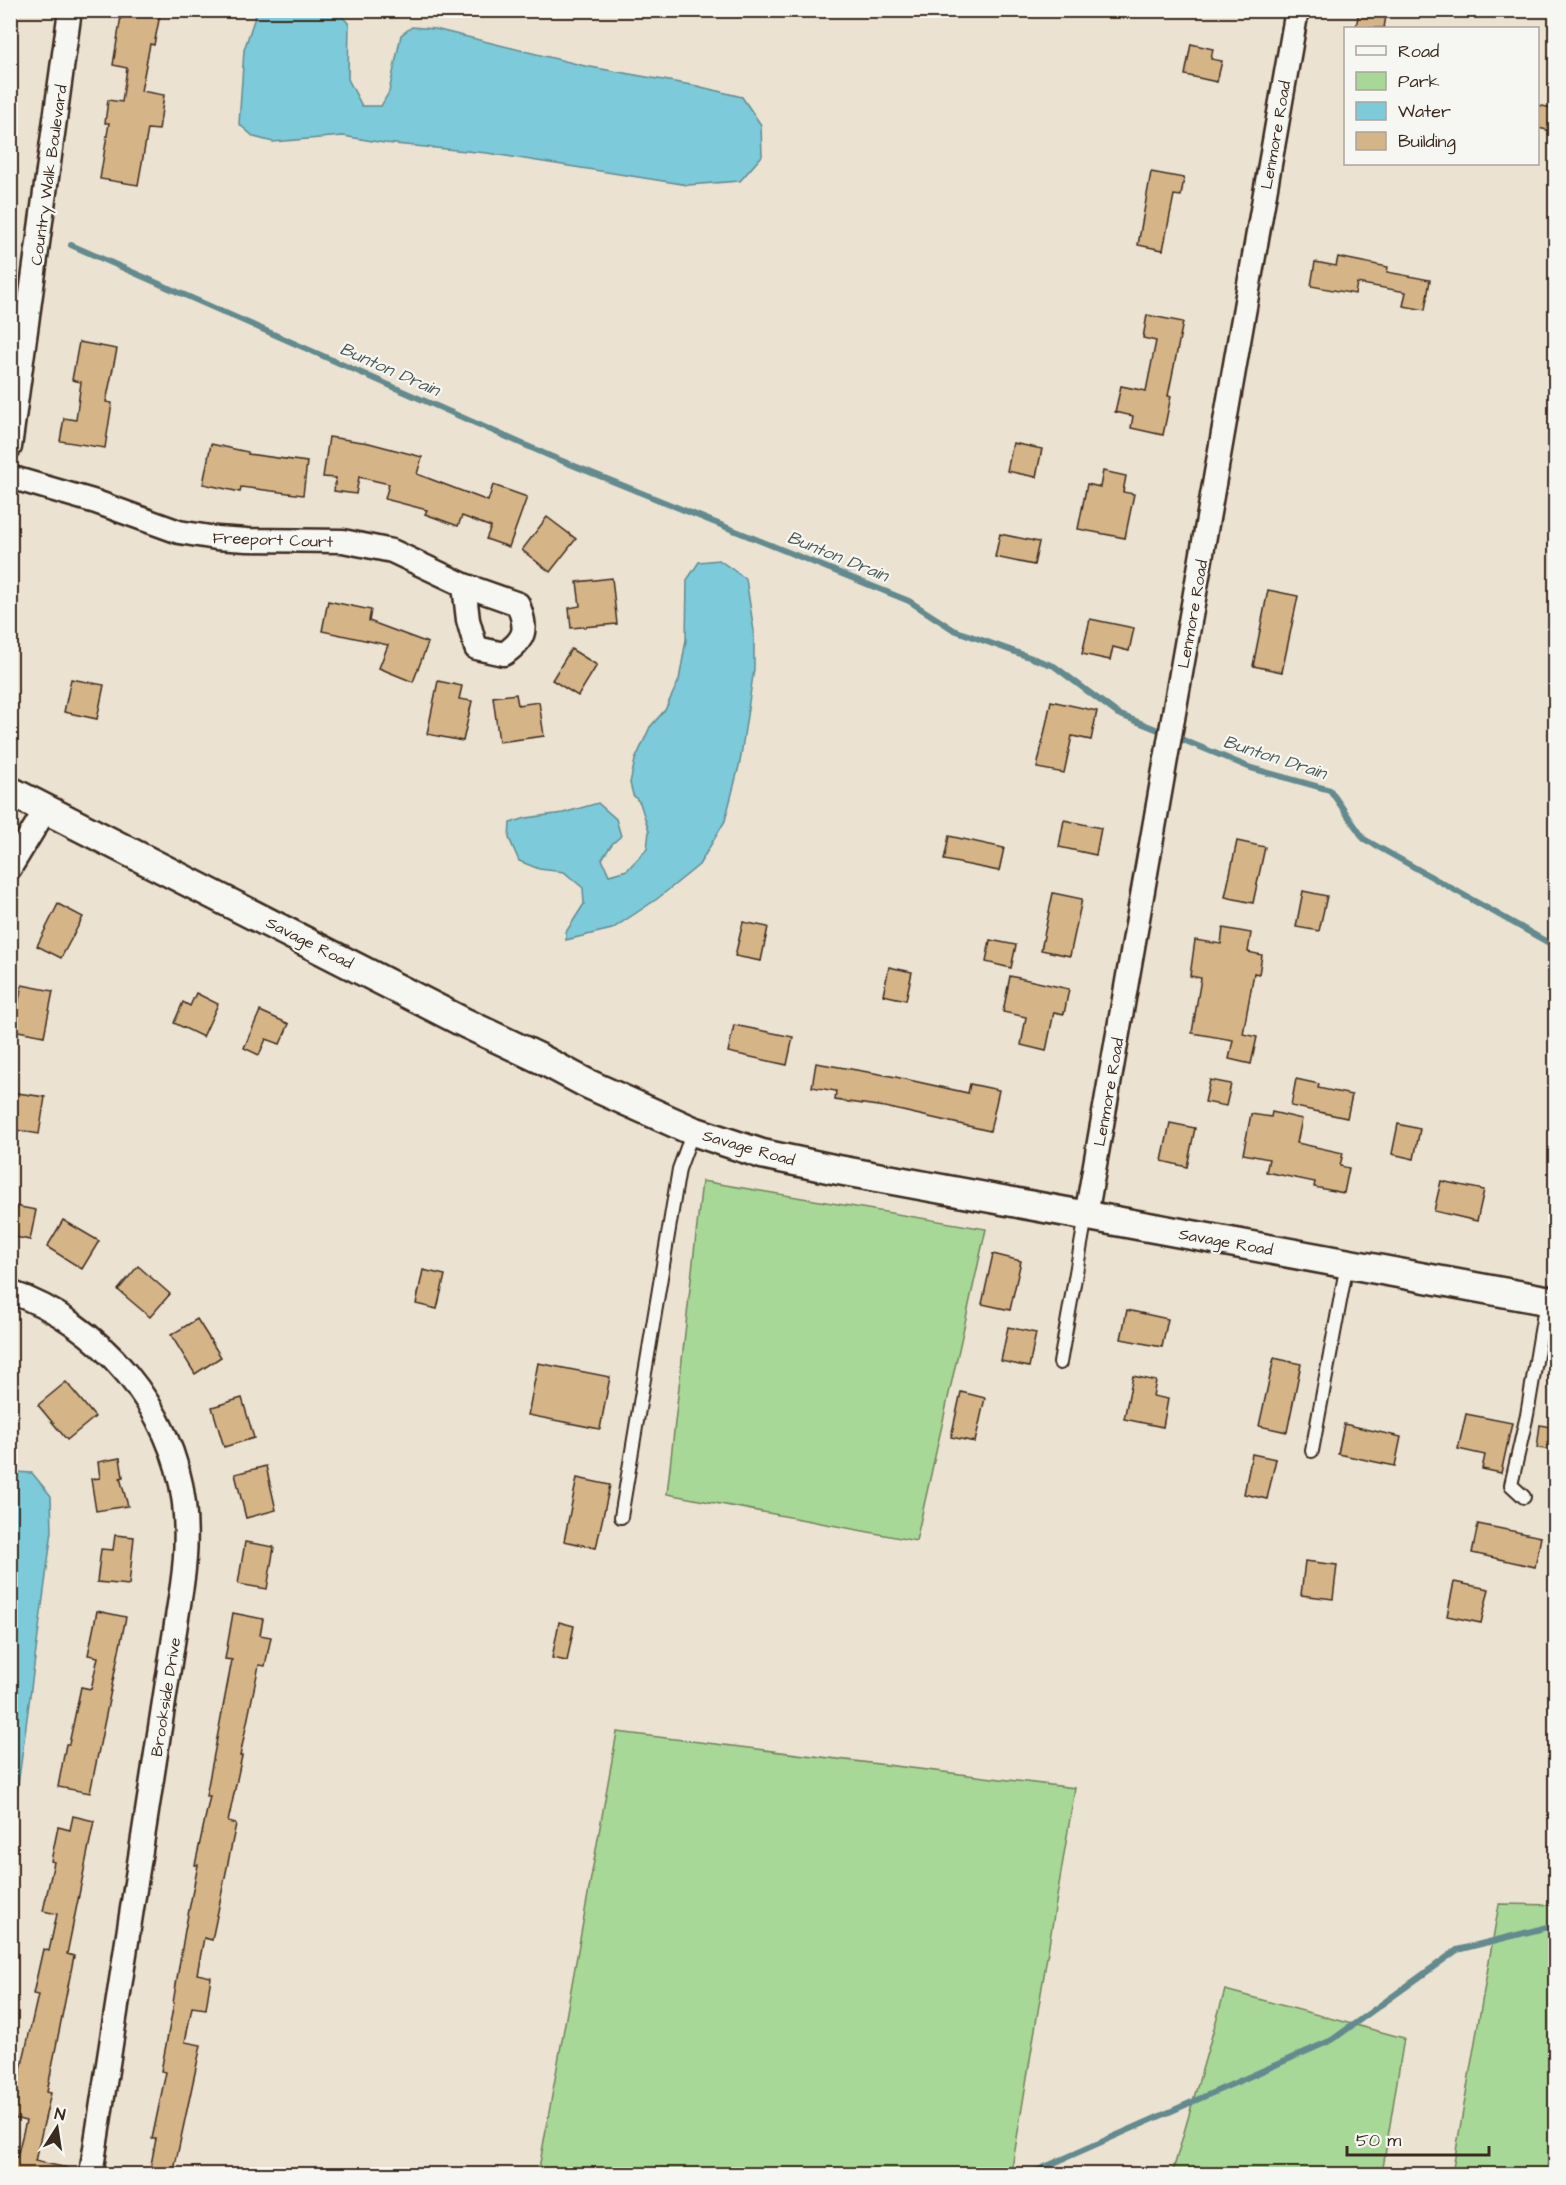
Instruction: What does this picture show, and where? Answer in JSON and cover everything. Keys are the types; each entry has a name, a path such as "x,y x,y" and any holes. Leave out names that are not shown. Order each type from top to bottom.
{"street":[{"name":"Country Walk Boulevard","path":"10,447 70,10"},
{"name":"Lenmore Road","path":"1086,1216 1297,10"},
{"name":"Freeport Court","path":"10,477 96,502 179,532 247,540 343,541 392,550 464,585"},
{"name":"Savage Road","path":"10,791 586,1083 693,1131 762,1154 1551,1301"},
{"path":"10,867 46,808"},
{"name":"Brookside Drive","path":"10,1292 55,1312 98,1343 118,1363 156,1415 172,1455 184,1501 186,1542 182,1585 91,2175"}],"lane":[{"path":"621,1517 679,1169 693,1131"},
{"path":"1060,1363 1086,1216"},
{"path":"1312,1451 1347,1264"},
{"path":"1524,1497 1511,1485 1551,1301"}],"green space":[{"path":"702,1181 986,1229 916,1541 667,1494"},
{"path":"617,1732 1075,1788 1011,2174 538,2174"},
{"path":"1499,1904 1555,1905 1555,2174 1452,2174"},
{"path":"1225,1990 1404,2038 1382,2174 1172,2174"}],"water":[{"path":"257,11 337,11 349,24 348,79 362,106 381,106 389,92 401,35 412,27 435,29 585,66 697,86 742,97 761,125 762,156 740,181 688,185 487,153 384,143 343,136 273,142 254,137 239,124 244,50"},
{"path":"719,560 746,579 754,631 754,669 740,762 725,821 699,865 657,899 612,929 566,940 566,932 584,904 583,888 564,872 539,869 519,861 509,838 510,823 526,818 563,813 598,803 616,819 621,836 612,844 602,859 609,875 627,870 647,849 649,831 640,803 633,795 630,783 635,760 650,727 665,710 679,680 686,640 687,580 699,562"},
{"path":"10,1473 32,1473 51,1496 52,1531 11,1838"}],"building":[{"path":"122,10 161,10 154,45 150,44 141,91 164,95 159,130 148,129 138,185 100,179 109,123 105,123 108,100 122,102 127,68 113,65"},
{"path":"1359,10 1387,10 1384,27 1356,27"},
{"path":"1191,44 1213,49 1211,59 1222,61 1217,82 1185,75"},
{"path":"1539,105 1556,109 1556,132 1539,128"},
{"path":"1151,172 1184,178 1181,196 1174,195 1163,250 1138,245"},
{"path":"1338,257 1388,267 1387,272 1430,280 1425,310 1403,306 1406,292 1357,283 1355,294 1311,286 1315,262 1336,266"},
{"path":"1147,315 1183,322 1168,396 1171,396 1163,435 1131,428 1133,416 1115,412 1121,386 1146,391 1156,341 1143,338"},
{"path":"79,342 117,349 106,402 112,403 105,448 60,441 64,418 76,420 81,382 72,380"},
{"path":"329,437 369,443 422,457 417,474 488,501 493,485 527,497 509,547 486,539 491,527 462,516 458,526 425,514 427,510 385,499 389,484 359,477 356,494 334,491 336,478 323,477"},
{"path":"1013,443 1042,449 1036,477 1007,471"},
{"path":"211,444 248,452 248,454 307,462 303,495 241,487 240,492 203,484"},
{"path":"1103,471 1126,476 1123,492 1134,494 1125,538 1078,529 1087,484 1100,487"},
{"path":"547,517 576,539 550,572 522,550"},
{"path":"1000,534 1039,542 1034,565 995,557"},
{"path":"612,578 617,624 571,628 569,608 580,606 577,582"},
{"path":"1268,590 1298,596 1282,672 1253,666"},
{"path":"328,601 371,610 369,621 428,643 413,682 379,668 388,645 322,631"},
{"path":"1090,619 1134,628 1129,651 1113,647 1110,660 1082,654"},
{"path":"571,649 597,665 578,696 552,680"},
{"path":"71,679 104,685 97,719 64,712"},
{"path":"438,681 462,686 459,699 472,701 463,741 427,734"},
{"path":"516,694 518,705 539,702 544,736 499,742 493,697"},
{"path":"1051,701 1097,711 1091,740 1072,736 1064,773 1037,768"},
{"path":"1064,820 1101,828 1096,855 1059,847"},
{"path":"949,836 1004,848 999,871 944,860"},
{"path":"1237,841 1265,847 1253,903 1225,897"},
{"path":"1303,891 1327,896 1319,931 1296,927"},
{"path":"1053,893 1082,899 1070,956 1041,950"},
{"path":"58,904 83,917 61,958 37,946"},
{"path":"743,922 768,927 761,961 735,956"},
{"path":"1223,928 1251,933 1248,952 1262,955 1259,974 1254,973 1243,1034 1257,1037 1251,1064 1229,1059 1233,1040 1192,1033 1201,978 1190,976 1195,940 1221,944"},
{"path":"990,940 1016,945 1011,968 986,962"},
{"path":"889,967 912,972 906,1000 883,995"},
{"path":"1010,976 1069,989 1064,1014 1054,1012 1046,1051 1021,1045 1026,1017 1003,1012"},
{"path":"22,985 53,991 44,1036 13,1030"},
{"path":"196,993 218,1004 203,1037 174,1023 183,1002 190,1006"},
{"path":"260,1011 289,1024 280,1044 266,1039 259,1055 244,1048"},
{"path":"734,1025 793,1037 787,1065 728,1052"},
{"path":"816,1063 968,1093 970,1084 999,1090 990,1131 885,1107 835,1100 836,1091 812,1087"},
{"path":"1296,1079 1319,1084 1318,1088 1352,1095 1347,1118 1291,1106"},
{"path":"1210,1080 1231,1084 1226,1106 1205,1102"},
{"path":"10,1092 45,1097 39,1134 10,1129"},
{"path":"1272,1112 1302,1119 1297,1143 1343,1153 1340,1166 1349,1168 1344,1193 1314,1187 1315,1182 1266,1172 1269,1159 1243,1154 1251,1114 1271,1117"},
{"path":"1170,1123 1195,1128 1187,1167 1162,1161"},
{"path":"1398,1124 1420,1129 1414,1159 1392,1154"},
{"path":"1441,1181 1484,1190 1477,1221 1434,1211"},
{"path":"10,1205 36,1210 30,1240 10,1236"},
{"path":"63,1220 99,1241 82,1269 47,1247"},
{"path":"993,1254 1021,1261 1010,1310 982,1304"},
{"path":"138,1266 170,1294 150,1317 118,1290"},
{"path":"423,1270 445,1275 437,1309 416,1304"},
{"path":"1127,1310 1168,1319 1162,1347 1121,1339"},
{"path":"197,1319 221,1357 195,1374 171,1335"},
{"path":"1008,1327 1036,1333 1029,1367 1001,1361"},
{"path":"1274,1358 1301,1364 1287,1432 1259,1426"},
{"path":"538,1363 610,1377 600,1429 528,1415"},
{"path":"1133,1376 1156,1381 1153,1396 1168,1399 1163,1427 1124,1419"},
{"path":"66,1382 95,1417 67,1440 38,1405"},
{"path":"961,1392 985,1398 975,1442 951,1437"},
{"path":"242,1398 254,1438 224,1447 212,1407"},
{"path":"1466,1414 1512,1423 1501,1473 1482,1469 1485,1455 1458,1449"},
{"path":"1344,1424 1401,1437 1395,1466 1338,1454"},
{"path":"1540,1425 1556,1428 1556,1450 1537,1448"},
{"path":"1252,1454 1276,1459 1267,1499 1244,1494"},
{"path":"120,1458 123,1477 120,1478 128,1506 96,1511 91,1479 100,1478 98,1462"},
{"path":"266,1466 276,1510 246,1518 235,1474"},
{"path":"577,1478 610,1485 596,1548 564,1541"},
{"path":"1478,1524 1541,1537 1535,1567 1472,1553"},
{"path":"115,1535 134,1537 129,1585 97,1582 101,1549 113,1550"},
{"path":"245,1542 274,1547 267,1589 238,1584"},
{"path":"1305,1561 1337,1565 1333,1599 1301,1595"},
{"path":"1454,1582 1489,1589 1481,1623 1447,1616"},
{"path":"97,1611 126,1617 90,1793 58,1787 66,1744 69,1744 81,1687 91,1689 98,1657 88,1655"},
{"path":"233,1613 263,1619 260,1635 271,1637 265,1666 259,1665 240,1756 242,1756 228,1822 236,1824 212,1940 204,1938 197,1974 211,1977 206,2009 192,2007 185,2042 201,2045 173,2175 149,2175 156,2139 152,2139 166,2072 161,2071 198,1865 195,1865 210,1796 206,1796 232,1660 225,1659"},
{"path":"559,1622 574,1626 567,1661 552,1658"},
{"path":"73,1816 94,1821 67,1954 74,1956 47,2092 51,2093 35,2161 68,2168 67,2175 10,2175 10,2156 17,2157 26,2121 10,2117 38,1995 33,1994 43,1949 49,1951 57,1914 43,1911 54,1862 51,1861 58,1827 70,1830"}],"waterway":[{"name":"Bunton Drain","path":"71,245 550,456 909,601 954,630 1054,666 1118,714 1166,733"},
{"name":"Bunton Drain","path":"1176,737 1251,768 1330,790 1364,839 1556,947"},
{"path":"1029,2174 1332,2040 1457,1950 1556,1925"}]}
